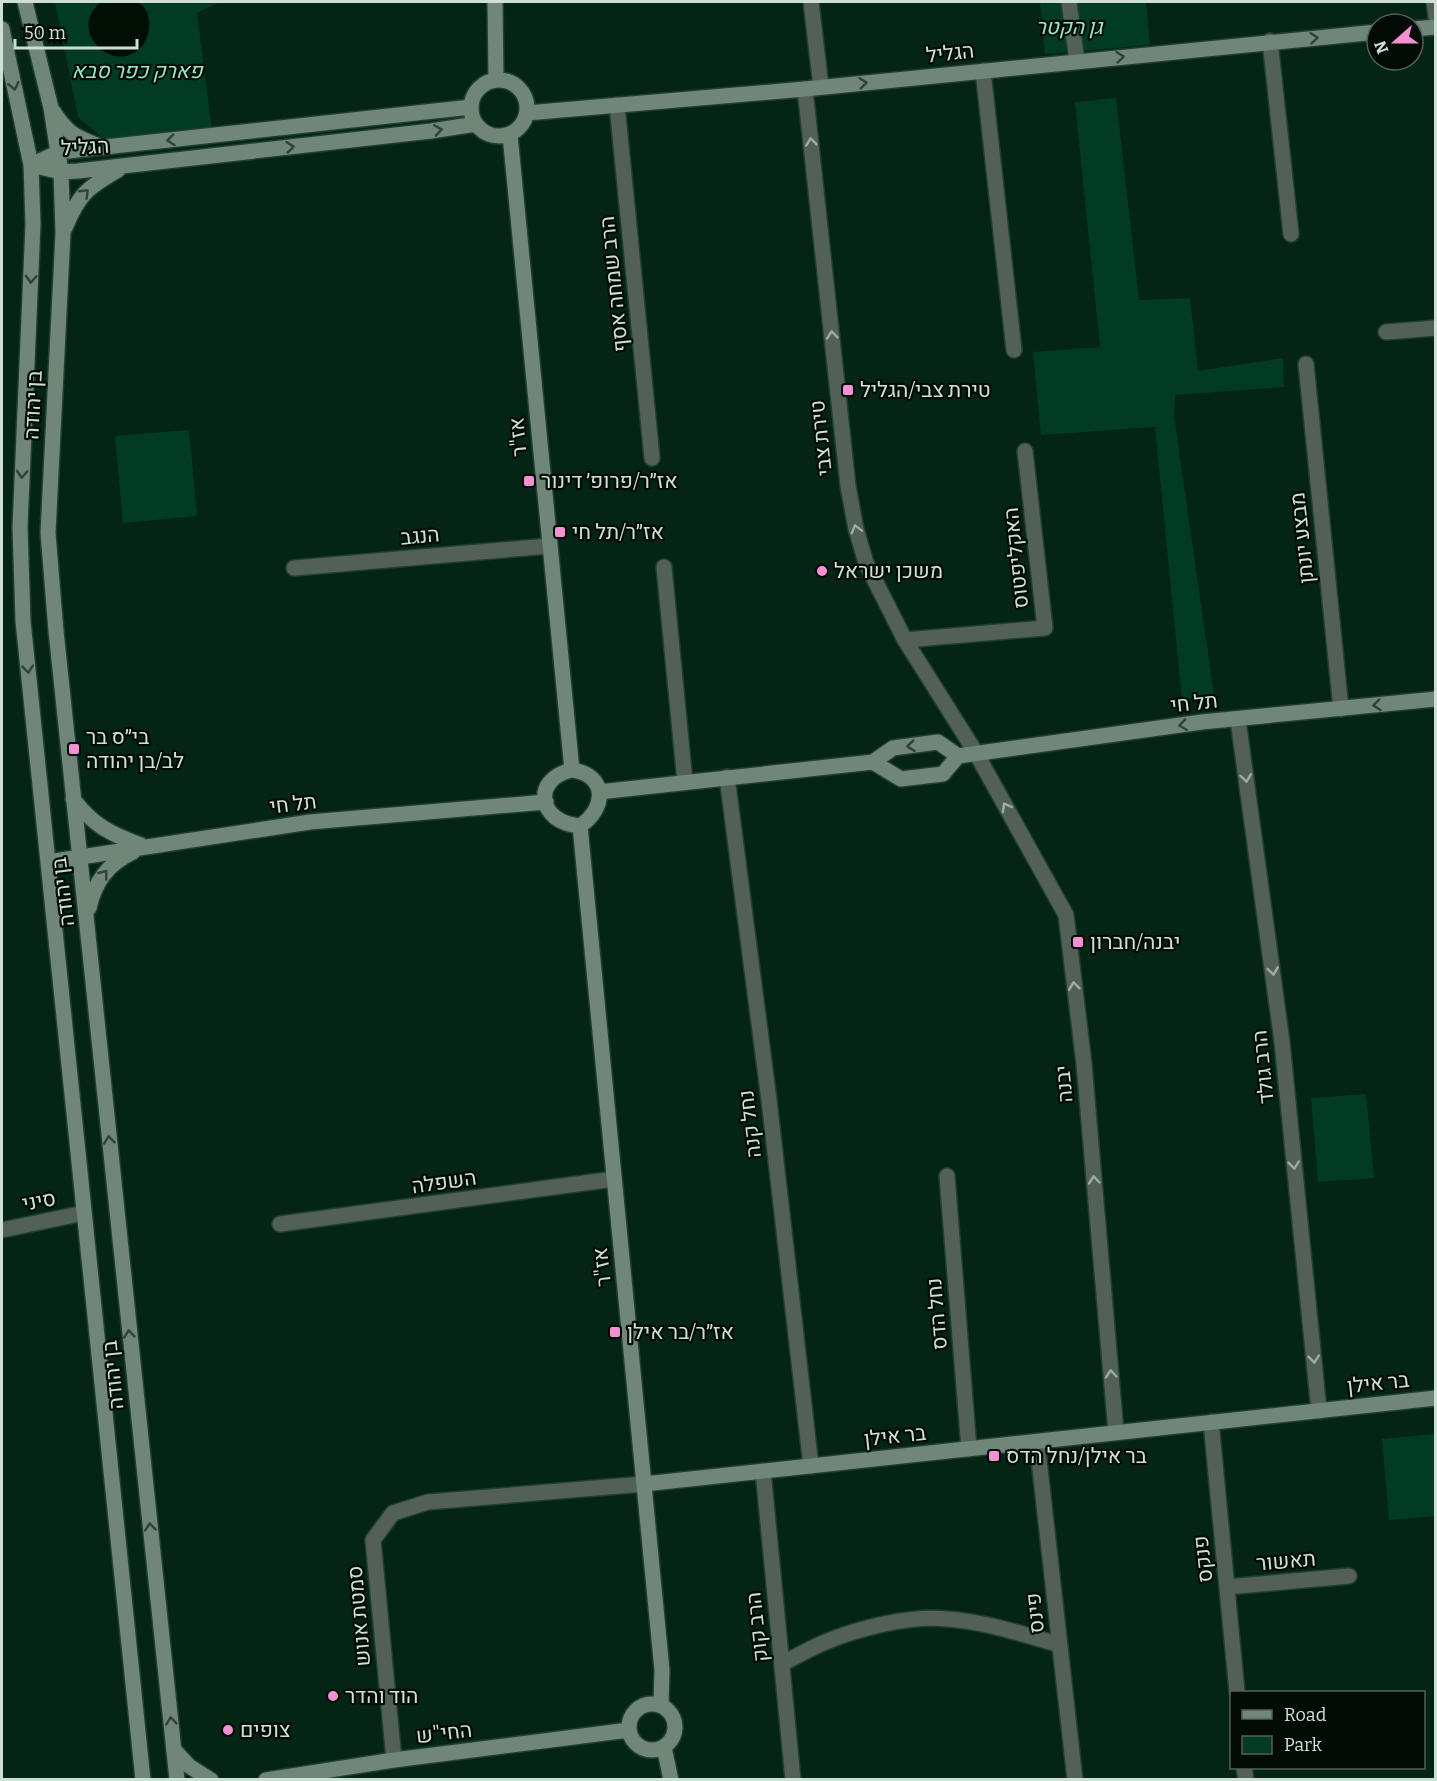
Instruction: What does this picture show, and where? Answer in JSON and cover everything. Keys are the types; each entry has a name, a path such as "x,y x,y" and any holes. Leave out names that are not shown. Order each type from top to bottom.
{"street":[{"name":"בן יהודה","path":"25,2 51,108 61,172 63,233 48,533 56,631 177,1779"},
{"path":"495,2 496,80"},
{"path":"811,2 822,87"},
{"path":"1069,2 1077,61"},
{"path":"1434,2 1436,17"},
{"name":"בן יהודה","path":"2,29 31,165 33,224 20,527 23,621 143,1779"},
{"name":"הגליל","path":"527,113 805,89 1365,33"},
{"path":"1270,41 1291,234"},
{"path":"983,71 1014,350"},
{"path":"496,80 513,84 520,89 525,96 527,113 524,122 510,135 502,137 487,134 476,124 471,107 481,86 496,80"},
{"name":"טירת צבי","path":"805,89 850,497 856,529 866,563 905,640 976,753"},
{"name":"הרב שמחה אסף","path":"617,105 652,458"},
{"name":"הגליל","path":"31,165 59,152 471,107"},
{"path":"51,108 66,129 76,137 105,148"},
{"name":"הגליל","path":"31,165 61,172 476,124"},
{"name":"אז\"ר","path":"510,135 572,770"},
{"path":"63,233 75,203 85,192 123,166"},
{"path":"1386,332 1436,327"},
{"name":"מבצע יונתן","path":"1306,363 1341,709"},
{"name":"האקליפטוס","path":"905,640 1045,628 1025,451"},
{"name":"הנגב","path":"294,568 549,546"},
{"path":"664,567 685,782"},
{"name":"תל חי","path":"958,756 1202,722 1436,699"},
{"name":"הרב גולד","path":"1238,720 1282,1042 1319,1411"},
{"path":"599,792 873,762 893,748 938,742 958,756 943,774 901,779 873,762"},
{"name":"יבנה","path":"976,753 1066,915 1084,1064 1116,1432"},
{"path":"572,770 589,776 596,783 599,792 598,807 594,815 580,826 563,824 555,819 549,811 545,794 554,777 572,770"},
{"name":"נחל קנה","path":"727,777 769,1100 811,1466"},
{"path":"73,799 96,825 143,846"},
{"name":"תל חי","path":"48,862 310,822 546,802"},
{"name":"אז\"ר","path":"580,826 662,1670 661,1705"},
{"path":"87,918 96,884 104,872 124,856 143,846"},
{"name":"נחל הדס","path":"947,1176 969,1449"},
{"name":"השפלה","path":"280,1224 614,1179"},
{"name":"סיני","path":"2,1230 84,1213"},
{"name":"בר אילן","path":"373,1540 393,1513 428,1502 644,1484 1436,1398"},
{"name":"פנקס","path":"1211,1422 1237,1691"},
{"name":"פינס","path":"1037,1442 1075,1779"},
{"name":"הרב קוק","path":"763,1471 793,1779"},
{"name":"סמטת אנוש","path":"373,1540 394,1760"},
{"name":"תאשור","path":"1227,1587 1349,1576"},
{"path":"782,1664 823,1643 869,1628 915,1620 947,1618 994,1626 1060,1645"},
{"path":"661,1705 667,1709 675,1722 673,1736 664,1747 657,1750 642,1748 631,1737 629,1730 631,1716 640,1706 661,1705"},
{"name":"החי\"ש","path":"266,1779 629,1730"},
{"path":"664,1747 671,1779"},
{"path":"174,1750 189,1766 211,1779"}],"green space":[{"name":"פארק כפר סבא","path":"55,2 220,2 197,13 212,131 106,141 78,117"},
{"name":"גן הקטר","path":"1040,2 1146,2 1150,45 1045,54"},
{"path":"1116,98 1139,300 1190,298 1198,371 1283,358 1284,387 1175,395 1174,416 1214,695 1182,699 1155,427 1041,435 1033,352 1100,347 1075,102"},
{"path":"189,430 197,516 123,523 115,436"},
{"path":"1366,1094 1374,1178 1318,1182 1311,1098"},
{"path":"1435,1434 1435,1516 1389,1520 1382,1439"}],"shaded area":[{"path":"101,2 135,2 143,6 146,11 149,22 148,35 143,45 132,54 120,57 108,54 98,47 91,37 88,25 91,13"}],"place":[{"name":"טירת צבי/הגליל","path":"848,390"},
{"name":"אז״ר/פרופ׳ דינור","path":"529,481"},
{"name":"אז״ר/תל חי","path":"560,532"},
{"name":"משכן ישראל","path":"822,571"},
{"name":"בי״ס בר לב/בן יהודה","path":"74,749"},
{"name":"יבנה/חברון","path":"1078,942"},
{"name":"אז״ר/בר אילן","path":"615,1332"},
{"name":"בר אילן/נחל הדס","path":"994,1456"},
{"name":"הוד והדר","path":"333,1696"},
{"name":"צופים","path":"228,1730"}]}
